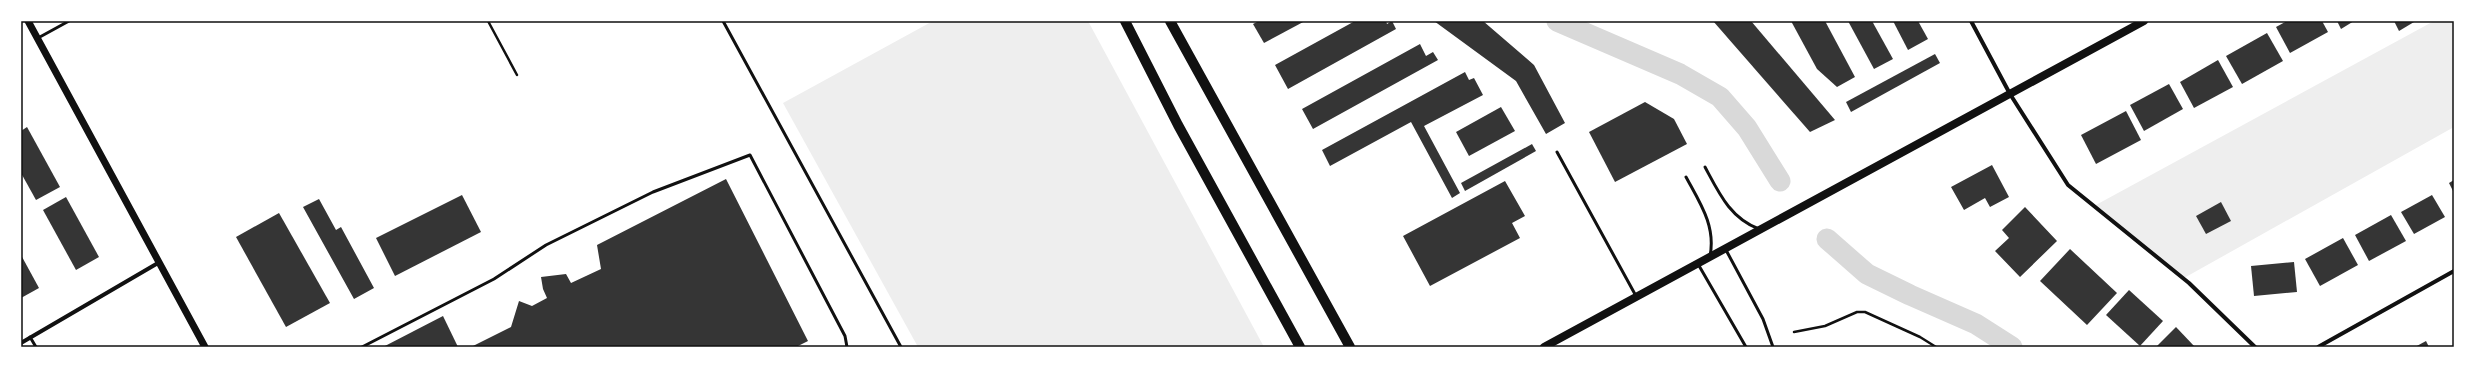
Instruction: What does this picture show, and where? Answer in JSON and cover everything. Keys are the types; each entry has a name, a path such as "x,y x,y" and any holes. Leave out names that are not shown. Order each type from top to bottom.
{"main road":[{"path":"1125,21 1178,125 1300,347"},
{"path":"1170,21 1350,347"},
{"path":"1544,347 2144,21"}],"street":[{"path":"28,21 158,263 205,347"},
{"path":"1971,21 2010,94 2068,186 2190,283 2255,347"},
{"path":"21,343 158,263"},
{"path":"2318,347 2454,271"}],"lane":[{"path":"38,38 69,21"},
{"path":"723,21 901,347"},
{"path":"1557,152 1637,297"},
{"path":"362,347 494,279 546,245 653,192 750,155 845,336 847,347"},
{"path":"1705,167 1730,210 1747,225 1761,230"},
{"path":"1686,177 1710,224 1712,246 1709,258"},
{"path":"1726,249 1763,318 1773,347"},
{"path":"1698,264 1746,347"},
{"path":"30,338 36,347"}],"path":[{"path":"488,21 517,75"},
{"path":"1794,332 1825,326 1856,312 1865,312 1920,337 1936,347"}],"shaded area":[{"path":"933,21 1088,21 1264,347 918,347 783,103"},
{"path":"2434,21 2454,21 2454,127 2184,278 2094,206"}],"building":[{"path":"1259,21 1305,21 1264,43 1253,24"},
{"path":"1355,21 1386,21 1387,24 1392,21 1396,29 1288,89 1275,65"},
{"path":"1434,21 1483,21 1534,65 1565,123 1546,134 1516,81"},
{"path":"1713,21 1751,21 1835,120 1810,132"},
{"path":"1791,21 1825,21 1855,77 1837,87 1817,69"},
{"path":"1848,21 1872,21 1893,59 1874,69"},
{"path":"1893,21 1918,21 1928,39 1908,50"},
{"path":"2287,21 2322,21 2328,32 2290,53 2276,27"},
{"path":"2337,21 2354,21 2341,29"},
{"path":"2394,21 2413,21 2414,22 2399,31"},
{"path":"2267,33 2283,61 2242,84 2226,56"},
{"path":"1420,44 1426,56 1433,52 1438,60 1313,129 1302,109"},
{"path":"1935,54 1940,63 1851,112 1846,102"},
{"path":"2218,60 2233,87 2194,108 2180,82"},
{"path":"1465,72 1469,80 1474,78 1483,95 1424,126 1460,193 1452,198 1411,122 1330,166 1322,150"},
{"path":"2169,84 2183,109 2144,131 2130,105"},
{"path":"1645,102 1674,119 1687,144 1615,182 1589,132"},
{"path":"1501,107 1515,131 1469,156 1456,132"},
{"path":"2126,111 2141,140 2096,164 2081,135"},
{"path":"27,127 60,187 36,200 21,173 21,131"},
{"path":"1532,144 1536,151 1465,191 1461,183"},
{"path":"1992,165 2009,197 1990,207 1985,198 1964,210 1951,187"},
{"path":"726,179 808,341 796,347 471,347 511,327 519,301 532,306 547,298 543,289 541,277 566,274 571,283 601,269 597,245"},
{"path":"2454,180 2454,193 2449,183"},
{"path":"1505,181 1525,216 1512,223 1520,238 1430,286 1403,236"},
{"path":"462,195 481,232 395,276 376,238"},
{"path":"2432,195 2445,217 2414,234 2401,212"},
{"path":"66,197 99,257 76,270 43,210"},
{"path":"319,199 336,230 341,227 374,288 354,299 303,207"},
{"path":"2221,202 2231,221 2206,234 2196,216"},
{"path":"2025,207 2057,241 2020,277 1995,251 2009,238 2002,230"},
{"path":"279,213 330,303 286,327 236,237"},
{"path":"2391,215 2406,241 2369,261 2355,235"},
{"path":"2343,238 2358,265 2320,286 2305,259"},
{"path":"2070,249 2117,293 2087,325 2040,281"},
{"path":"21,255 39,288 21,298"},
{"path":"2294,262 2297,292 2254,296 2251,266"},
{"path":"2129,290 2163,321 2140,346 2106,315"},
{"path":"443,316 458,347 383,347"},
{"path":"2176,327 2195,347 2156,347"},
{"path":"2426,341 2429,347 2415,347"}],"waterway":[{"path":"1557,21 1680,74 1720,97 1747,128 1780,181"},
{"path":"1827,239 1867,274 1976,324 2012,347"}]}
